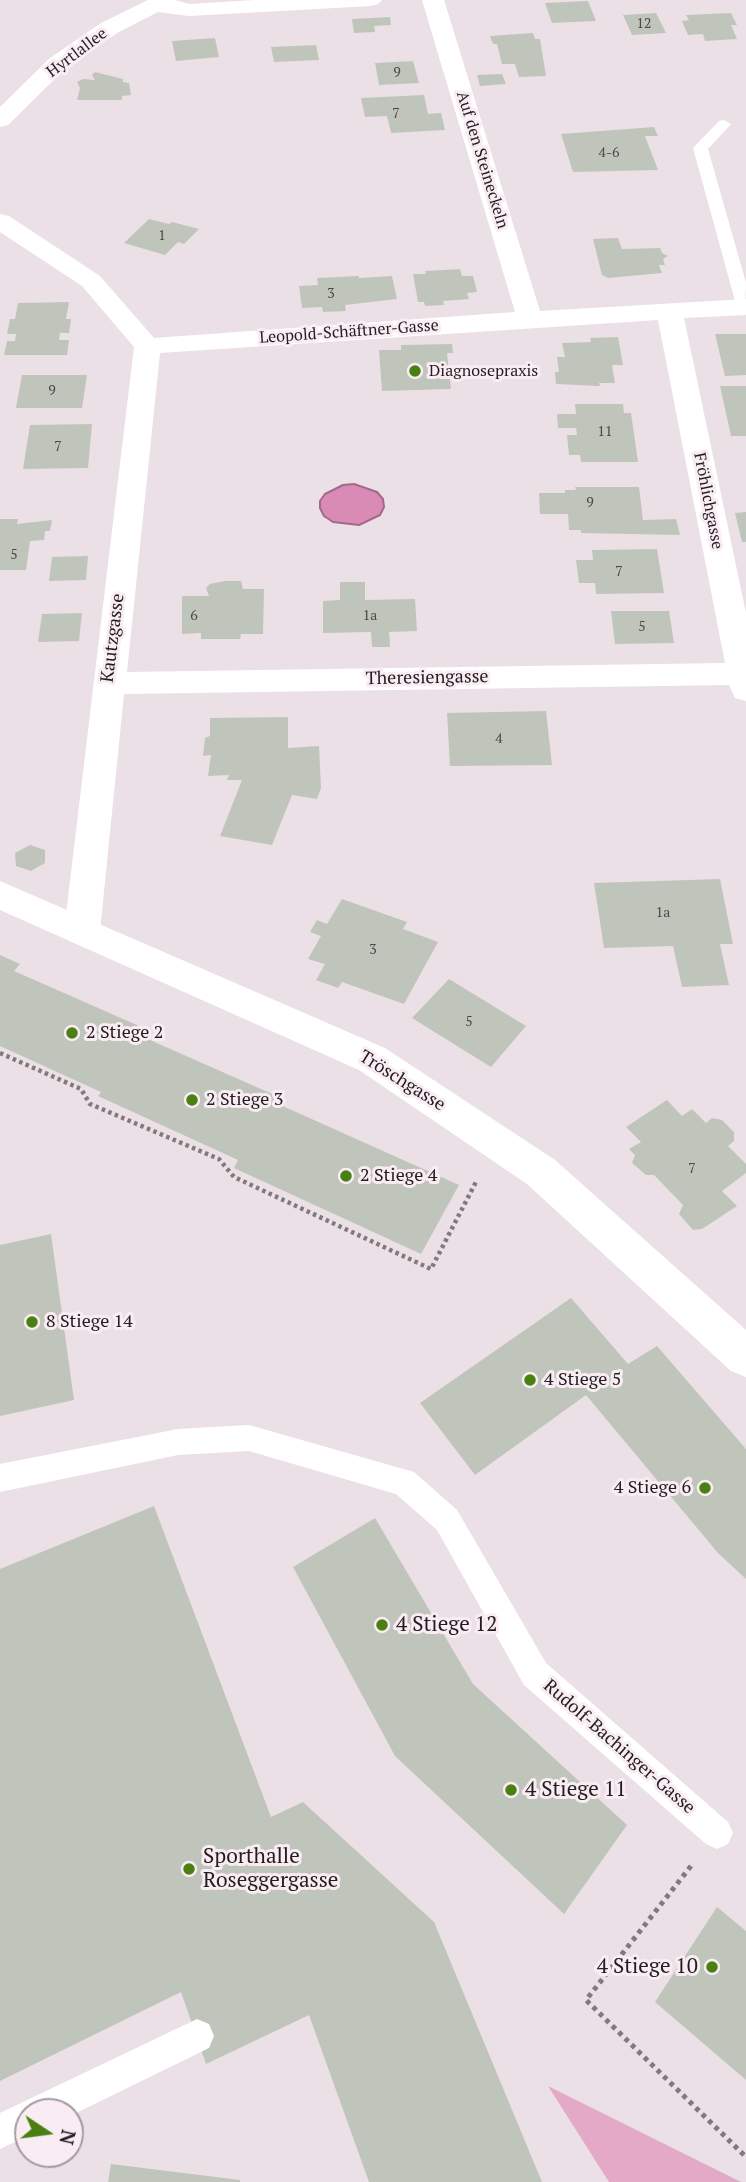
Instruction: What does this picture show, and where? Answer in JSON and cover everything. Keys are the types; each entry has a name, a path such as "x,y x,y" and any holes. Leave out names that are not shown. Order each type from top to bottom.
{"street":[{"path":"160,2 189,10 370,0"},
{"name":"Auf den Steineckeln","path":"433,0 530,319"},
{"name":"Hyrtlallee","path":"0,120 58,63 109,28 160,2"},
{"path":"0,222 91,281 147,346"},
{"name":"Leopold-Schäftner-Gasse","path":"147,346 746,307"},
{"name":"Fröhlichgasse","path":"670,313 745,679"},
{"name":"Kautzgasse","path":"82,931 147,346"},
{"name":"Theresiengasse","path":"108,683 745,679"},
{"name":"Tröschgasse","path":"0,895 372,1059 541,1172 746,1357"}],"lane":[{"path":"724,124 700,148 746,307"},
{"name":"Rudolf-Bachinger-Gasse","path":"0,1478 178,1442 249,1438 404,1482 447,1520 534,1674 717,1833"},
{"path":"69,2098 197,2036"}],"path":[{"path":"0,1053 81,1089 90,1104 219,1159 234,1177 431,1269 497,1142"},
{"path":"717,1833 586,2000 746,2157"}],"shaded area":[{"path":"354,484 377,492 383,499 384,507 380,515 359,525 333,522 324,516 320,501 325,494 343,485"},
{"path":"548,2086 741,2182 609,2182"}],"building":[{"path":"588,1 596,21 552,23 545,3"},
{"path":"656,13 666,33 632,35 623,15"},
{"path":"731,13 737,25 731,25 737,39 705,41 703,34 688,35 682,21 689,20 686,15"},
{"path":"390,17 391,25 374,26 375,32 354,33 352,19"},
{"path":"533,33 535,39 540,39 546,76 519,77 515,64 502,64 497,44 493,44 490,36"},
{"path":"215,38 219,57 176,61 172,41"},
{"path":"316,45 319,60 274,62 271,47"},
{"path":"413,61 419,83 379,85 375,63"},
{"path":"95,72 123,79 123,82 129,83 131,95 122,96 122,100 77,100 80,88 77,82 83,79 95,80 92,75"},
{"path":"502,74 506,84 480,86 477,75"},
{"path":"424,95 428,114 441,113 445,130 391,133 387,116 365,117 361,98"},
{"path":"654,127 658,136 645,136 658,170 573,172 561,134"},
{"path":"149,219 199,229 184,244 178,242 165,255 124,243"},
{"path":"618,238 622,249 660,248 662,253 668,256 663,259 665,265 659,265 662,273 608,278 602,275 593,239"},
{"path":"460,269 462,276 473,276 477,292 467,293 469,299 443,301 444,305 425,306 424,302 418,302 413,274"},
{"path":"392,276 397,299 345,305 346,311 323,312 322,307 302,308 299,286 318,285 317,278"},
{"path":"69,302 66,319 71,319 69,333 60,333 59,340 69,340 67,355 4,355 7,341 15,341 16,334 7,334 10,319 15,319 18,303"},
{"path":"715,334 746,334 746,375 725,376"},
{"path":"618,337 623,365 612,365 615,383 599,383 600,386 556,384 555,372 559,372 557,357 565,357 562,343"},
{"name":"Diagnosepraxis","path":"452,344 453,353 447,353 451,389 382,391 379,350 401,350 401,345"},
{"path":"22,375 87,375 82,408 16,408"},
{"path":"720,386 746,386 746,436 731,436"},
{"path":"575,404 623,404 624,413 631,413 638,462 581,462 580,455 569,455 567,435 577,435 576,428 558,428 557,414 576,414"},
{"path":"92,424 88,468 23,469 30,425"},
{"path":"575,487 639,487 643,520 676,519 680,535 581,533 581,530 569,530 568,514 540,514 539,493 565,493 565,490 576,490"},
{"path":"746,512 746,542 742,542 735,513"},
{"path":"0,519 18,519 17,524 52,520 50,531 45,531 44,540 30,541 26,570 0,570"},
{"path":"657,549 664,593 596,594 595,583 579,583 576,560 593,560 592,550"},
{"path":"88,556 86,580 49,581 52,557"},
{"path":"241,581 243,589 264,589 263,634 241,634 240,639 201,639 201,633 182,634 182,596 209,596 206,588 210,584"},
{"path":"340,582 365,582 365,600 415,599 417,631 389,632 390,647 372,647 371,632 323,633 323,601 340,600"},
{"path":"611,611 669,611 674,643 615,644"},
{"path":"82,613 79,641 38,642 42,614"},
{"path":"546,711 552,765 450,766 447,713"},
{"path":"288,717 288,748 319,746 321,788 317,799 292,795 272,845 220,836 242,780 227,780 229,775 208,776 211,755 203,756 205,738 210,736 210,718"},
{"path":"30,845 45,850 45,863 31,871 16,866 15,853"},
{"path":"720,879 733,944 720,944 729,985 682,987 673,946 604,948 594,883"},
{"path":"342,899 407,922 403,929 438,942 404,1004 342,982 338,988 316,980 325,964 308,959 321,936 310,932 317,920 327,924"},
{"path":"0,955 20,964 14,971 146,1029 141,1036 279,1097 276,1103 459,1185 421,1254 234,1168 238,1160 98,1096 101,1092 0,1046"},
{"path":"449,979 526,1026 491,1067 412,1018"},
{"path":"667,1100 682,1116 692,1109 706,1123 712,1118 722,1120 734,1132 734,1141 728,1146 746,1164 746,1173 722,1191 737,1206 702,1229 693,1230 679,1214 683,1205 654,1175 646,1175 632,1163 635,1155 629,1149 641,1142 626,1127"},
{"name":"8 Stiege 14","path":"51,1234 74,1400 0,1416 0,1245"},
{"path":"571,1298 628,1364 657,1346 746,1449 746,1579 718,1553 586,1395 475,1475 420,1403"},
{"name":"Sporthalle Roseggergasse","path":"154,1506 271,1817 303,1802 434,1922 542,2182 369,2182 309,2015 206,2064 181,1992 0,2081 0,1569"},
{"path":"375,1518 473,1684 627,1825 564,1914 395,1756 293,1567"},
{"name":"4 Stiege 10","path":"717,1907 746,1931 746,2080 655,2002"},
{"path":"111,2164 240,2180 240,2182 108,2182"}],"place":[{"name":"Diagnosepraxis","path":"415,371"},
{"name":"2 Stiege 2","path":"72,1033"},
{"name":"2 Stiege 3","path":"192,1100"},
{"name":"2 Stiege 4","path":"346,1176"},
{"name":"8 Stiege 14","path":"32,1322"},
{"name":"4 Stiege 5","path":"530,1380"},
{"name":"4 Stiege 6","path":"705,1488"},
{"name":"4 Stiege 12","path":"382,1625"},
{"name":"4 Stiege 11","path":"511,1790"},
{"name":"Sporthalle Roseggergasse","path":"189,1869"},
{"name":"4 Stiege 10","path":"712,1967"}]}
